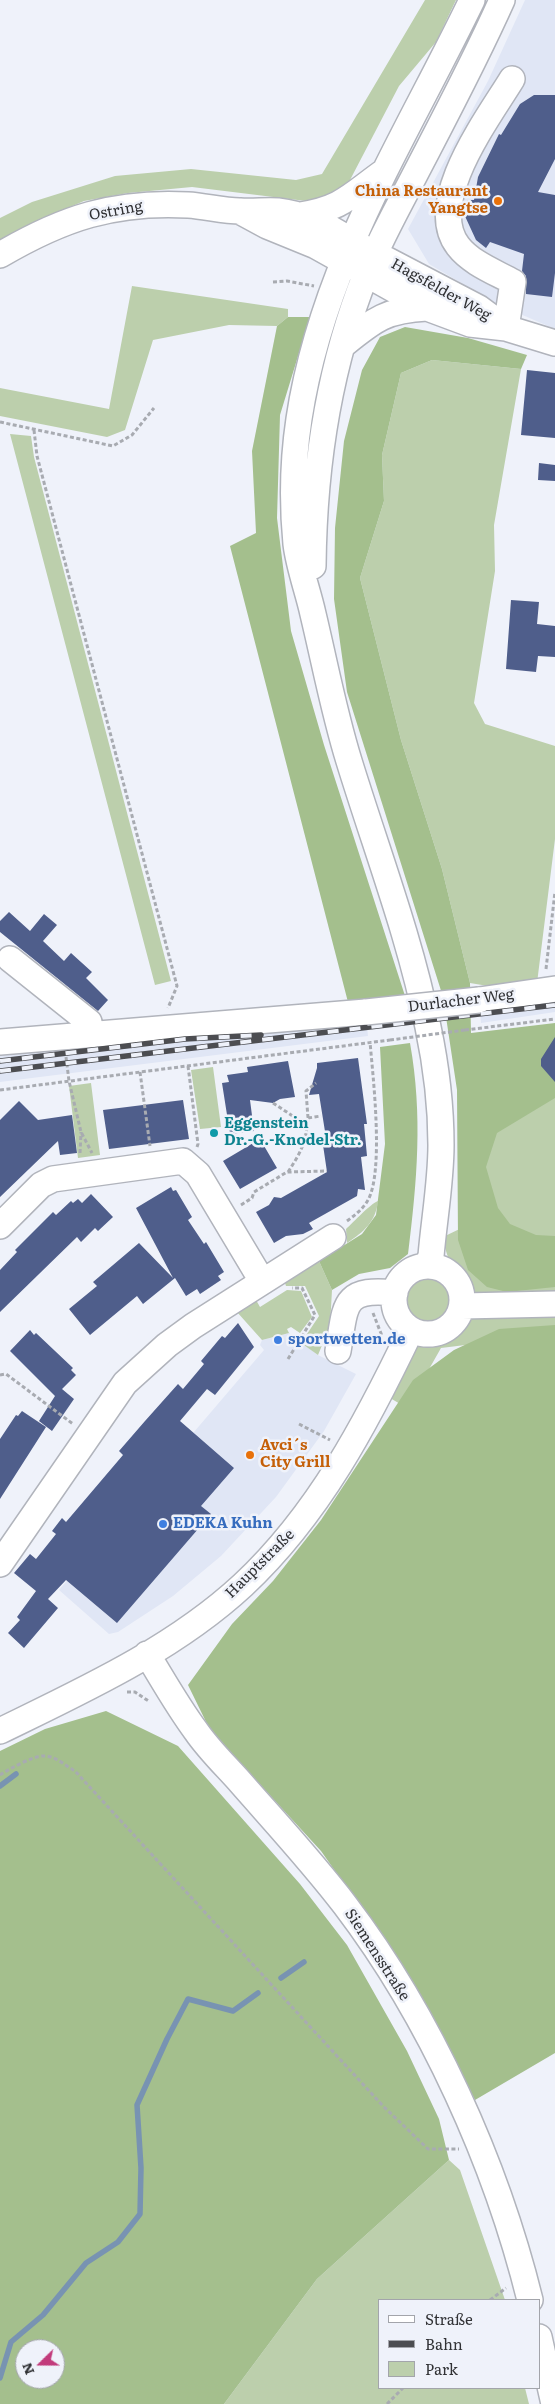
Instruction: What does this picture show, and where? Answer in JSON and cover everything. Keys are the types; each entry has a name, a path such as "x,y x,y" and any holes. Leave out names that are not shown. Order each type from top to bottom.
{"street":[{"path":"427,1265 430,1256 441,1146 439,1098 434,1057 404,936 348,759 327,682 296,546 294,502 295,453 299,420 311,360 346,251 472,0"},
{"path":"313,614 313,526 321,449 329,399 343,345 375,253 502,0"},
{"path":"506,328 513,282 472,258 458,245 451,230 449,211 450,198 462,161 512,79"},
{"path":"300,215 333,208 346,201 386,170"},
{"name":"Ostring","path":"0,255 70,220 119,207 189,205 240,211 279,211 300,215 335,230 346,251 366,276"},
{"name":"Ostring","path":"240,211 268,226 316,246 375,253"},
{"name":"Hagsfelder Weg","path":"375,253 479,308 506,328"},
{"name":"Hagsfelder Weg","path":"366,276 427,308 470,324 506,328 555,343"},
{"path":"343,345 380,316 394,312 427,308"},
{"path":"10,960 89,1022 90,1034"},
{"name":"Durlacher Weg","path":"0,1042 171,1026 366,1012 479,1000 550,989"},
{"path":"0,1226 47,1182 63,1176 176,1161 187,1162 198,1174 224,1215 262,1281"},
{"path":"0,1564 115,1395 148,1362 193,1326 333,1238"},
{"path":"338,1351 345,1314 351,1300 358,1294 383,1292 416,1268 427,1265 439,1267 454,1278 462,1294 462,1306 458,1318 443,1331 424,1334 411,1330 397,1314 383,1292"},
{"path":"462,1306 555,1304"},
{"name":"Hauptstraße","path":"0,1731 109,1676 147,1654 194,1624 242,1586 287,1538 315,1504 375,1407 411,1330"},
{"name":"Siemensstraße","path":"147,1654 196,1732 303,1853 346,1906 384,1963 423,2028 476,2141 502,2208 530,2299"},
{"path":"540,2341 554,2404"}],"path":[{"path":"0,422 113,446 132,435 154,408"},
{"path":"34,430 37,456 177,986 168,1007 171,1026"},
{"path":"550,989 555,892"},
{"path":"0,1090 555,1019"},
{"path":"333,1238 341,1226 360,1212 371,1192 376,1138 370,1042"},
{"path":"187,1162 198,1144 188,1066"},
{"path":"140,1072 152,1164"},
{"path":"69,1081 80,1132 100,1171"},
{"path":"224,1215 287,1172 302,1151 308,1126 306,1091 316,1083"},
{"path":"273,1103 308,1126"},
{"path":"308,1118 321,1116"},
{"path":"287,1172 327,1171"},
{"path":"287,1288 302,1288 315,1315 288,1359"},
{"path":"379,1345 382,1336 372,1309 383,1292"},
{"path":"0,1375 6,1374 88,1435"},
{"path":"299,1424 334,1443"},
{"path":"109,1676 119,1692 134,1692 153,1704"},
{"path":"0,1775 11,1768 43,1755 75,1771 265,1980 383,2106 428,2149 460,2149 457,2141"},
{"path":"491,2299 507,2287"},
{"path":"387,2404 402,2389"}],"shaded area":[{"path":"525,0 555,0 555,329 497,304 429,264 408,229 488,81"},
{"path":"555,997 555,1012 481,1023 480,1008"},
{"path":"366,1017 368,1036 0,1082 0,1049"},
{"path":"289,1333 318,1355 356,1374 324,1431 276,1497 221,1556 173,1596 118,1632 109,1634 59,1590 264,1350 260,1345 262,1340"}],"green space":[{"path":"425,0 456,0 436,42 399,86 350,180 332,194 306,201 192,187 128,193 84,201 35,222 0,241 0,218 32,202 115,176 191,169 296,180 322,174"},
{"path":"132,286 288,309 288,317 277,326 229,325 153,340 125,430 107,437 0,416 0,388 109,409"},
{"path":"288,317 310,317 280,415 277,518 291,631 324,745 406,999 349,1006 230,546 256,533 252,451 277,326"},
{"path":"405,327 468,338 527,355 521,369 432,360 401,373 382,455 384,501 360,578 401,740 442,869 470,983 471,1033 555,1023 555,1098 497,1133 486,1167 498,1208 510,1224 536,1235 555,1236 555,1287 507,1292 487,1287 468,1270 458,1240 457,1090 443,997 347,692 334,599 335,528 344,441 362,370 380,337"},
{"path":"432,360 521,369 494,525 495,571 474,703 485,724 555,746 555,839 537,983 488,986 470,983 442,869 401,740 360,578 384,501 382,455 401,373"},
{"path":"10,434 31,436 34,457 171,981 155,985"},
{"path":"555,1028 555,1334 441,1348 407,1408 390,1398 418,1343 472,1319 487,1319 488,1300 473,1296 462,1284 449,1261 443,1237 472,1223 479,1129"},
{"path":"410,1043 416,1096 417,1148 408,1254 390,1268 359,1274 332,1290 319,1261 362,1234 376,1215 385,1144 380,1047"},
{"path":"213,1067 221,1127 200,1129 191,1070"},
{"path":"91,1083 100,1155 78,1158 69,1086"},
{"path":"378,1201 372,1220 359,1235 347,1243 346,1229 366,1209"},
{"path":"319,1261 332,1290 330,1326 318,1355 301,1343 319,1316 305,1286 286,1286 285,1283"},
{"path":"433,1277 437,1278 447,1287 450,1291 450,1309 441,1319 433,1323 423,1323 415,1319 406,1309 405,1295 409,1287 419,1278"},
{"path":"287,1290 301,1291 312,1317 300,1333 291,1327 287,1329 289,1333 262,1340 237,1312 256,1300 260,1307"},
{"path":"555,1325 555,2053 475,2100 404,1969 321,1851 210,1730 188,1685 232,1624 273,1581 321,1520 413,1380 454,1350 499,1329"},
{"path":"106,1711 178,1746 300,1884 347,1945 407,2051 439,2119 449,2160 317,2279 224,2404 0,2404 0,1751 45,1729"},
{"path":"449,2160 460,2170 505,2299 378,2299 378,2389 525,2389 529,2404 224,2404 317,2279"}],"building":[{"path":"534,95 555,95 555,159 538,192 555,195 555,273 552,297 526,294 526,276 522,271 524,254 490,242 486,248 476,240 464,214 468,213 467,200 474,200 478,177 499,134 501,135 520,104"},
{"path":"527,370 555,373 555,438 521,435"},
{"path":"539,463 555,465 555,481 538,480"},
{"path":"511,600 539,602 537,624 555,626 555,657 538,656 536,672 506,669"},
{"path":"9,912 30,931 44,914 57,925 43,941 64,961 71,953 92,972 86,978 108,1000 98,1011 0,932 0,921"},
{"path":"555,1037 555,1082 541,1066 541,1059"},
{"path":"358,1058 367,1124 364,1124 367,1156 361,1157 365,1190 358,1189 357,1196 309,1223 313,1229 303,1234 286,1236 274,1243 256,1212 269,1205 274,1197 281,1198 327,1172 323,1145 327,1144 319,1094 309,1095 317,1063"},
{"path":"288,1061 295,1097 280,1099 273,1103 250,1100 254,1131 230,1134 222,1083 229,1082 227,1075 248,1072 247,1067"},
{"path":"183,1100 189,1139 109,1149 103,1110"},
{"path":"19,1101 38,1120 72,1115 77,1153 60,1155 58,1141 0,1197 0,1120"},
{"path":"260,1139 277,1168 240,1189 223,1161"},
{"path":"171,1187 173,1191 176,1190 192,1217 188,1220 204,1244 206,1242 224,1272 218,1276 221,1280 200,1294 197,1289 186,1296 175,1278 143,1304 137,1296 90,1335 69,1309 97,1286 93,1282 139,1243 173,1278 136,1208"},
{"path":"91,1194 113,1217 98,1231 95,1228 81,1242 77,1237 0,1312 0,1270 17,1252 15,1250 53,1212 56,1215 71,1201 73,1203 78,1199 82,1203"},
{"path":"238,1323 254,1347 215,1395 207,1389 180,1421 234,1468 201,1506 211,1514 117,1623 66,1580 48,1599 58,1608 24,1648 8,1633 20,1620 17,1617 36,1591 14,1573 30,1554 36,1559 56,1534 52,1531 62,1518 66,1522 123,1455 119,1451 178,1384 183,1389 204,1364 201,1361 222,1336 225,1338"},
{"path":"30,1330 34,1335 36,1333 73,1368 71,1370 76,1375 62,1389 74,1399 52,1431 39,1421 55,1396 10,1351"},
{"path":"22,1411 46,1427 0,1499 0,1439 16,1415 18,1416"}],"waterway":[{"path":"0,1786 16,1774"},
{"path":"281,1978 304,1962"},
{"path":"0,2378 11,2342 43,2315 86,2263 118,2242 140,2214 141,2168 137,2105 167,2039 188,1999 233,2011 258,1993"}],"railway":[{"path":"0,1071 555,1005"},
{"path":"0,1061 185,1039 261,1035"}],"place":[{"name":"China Restaurant Yangtse","path":"498,201"},
{"name":"Eggenstein Dr.-G.-Knodel-Str.","path":"214,1133"},
{"name":"sportwetten.de","path":"278,1340"},
{"name":"Avci´s City Grill","path":"250,1455"},
{"name":"EDEKA Kuhn","path":"163,1524"}]}
